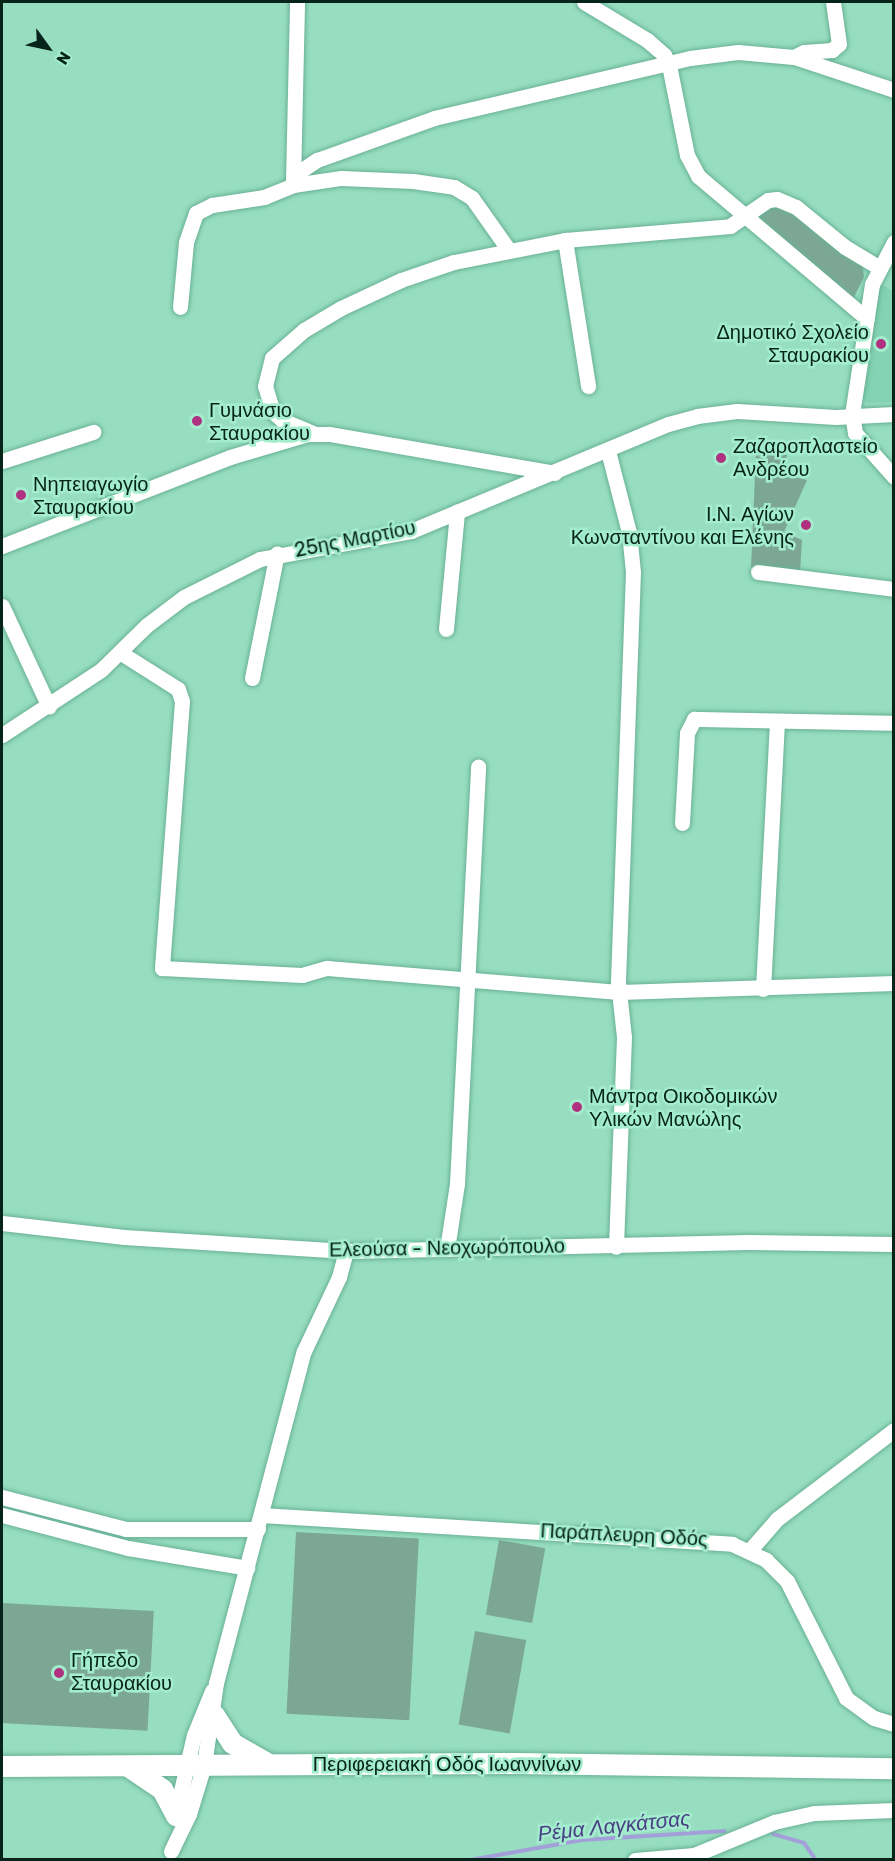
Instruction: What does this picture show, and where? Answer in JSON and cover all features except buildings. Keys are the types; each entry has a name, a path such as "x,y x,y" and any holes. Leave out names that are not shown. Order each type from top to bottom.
{"highway":[{"path":"214,1715 232,1743 267,1764"},
{"name":"Περιφερειακή Οδός Ιωαννίνων","path":"2,1766 267,1764 894,1768"},
{"path":"128,1766 162,1790 176,1815"}],"street":[{"path":"293,181 297,2"},
{"path":"585,2 647,40 669,65 689,162 698,176 867,319"},
{"path":"795,57 804,52 832,50 839,44 833,2"},
{"path":"180,307 186,242 196,213 213,205 264,197 293,181 317,160 434,118 669,65 690,58 738,52 795,57 894,90"},
{"path":"293,181 341,178 413,181 454,187 472,198 508,249"},
{"path":"555,473 315,434 282,420 270,405 265,386 267,368 280,350 321,319 384,288 454,262 508,249 565,240 639,231 722,227 747,217 768,200 787,202 878,267"},
{"path":"565,240 588,386"},
{"path":"891,469 855,433 852,414 878,267 894,242"},
{"name":"25ης Μαρτίου","path":"2,735 48,707 121,653 147,625 184,597 222,574 277,553 392,536 697,416 737,411 894,414"},
{"path":"2,461 93,432"},
{"path":"2,546 266,444 315,434"},
{"path":"608,451 629,532 633,572 619,992 624,1037 616,1246"},
{"path":"446,629 457,512"},
{"path":"252,678 277,553"},
{"path":"758,572 894,589"},
{"path":"2,606 48,707"},
{"path":"121,653 178,689 182,701 162,968 302,975 327,968 619,992 894,983"},
{"path":"682,823 687,733 691,721 894,723"},
{"path":"763,989 777,721"},
{"path":"447,1249 457,1184 478,767"},
{"name":"Ελεούσα - Νεοχωρόπουλο","path":"2,1223 124,1237 346,1251 814,1241 894,1244"},
{"path":"170,1855 189,1814 199,1719 216,1683 304,1351 339,1277 346,1251"},
{"path":"750,1550 777,1519 894,1430"},
{"name":"Παράπλευρη Οδός","path":"2,1497 126,1529 260,1522 703,1539 750,1550 774,1566 788,1581 846,1698 874,1718 894,1724"},
{"path":"2,1515 128,1548 247,1568"},
{"path":"170,1855 176,1815 214,1715 216,1683"},
{"path":"635,1860 695,1857 794,1817 832,1810 894,1810"}],"shaded area":[{"path":"773,204 784,207 862,260 864,277 852,301 755,219"},
{"name":"Δημοτικό Σχολείο Σταυρακίου","path":"878,282 893,291 893,402 868,403 862,398"},
{"path":"756,452 787,455 783,474 807,480 784,532 802,540 800,573 751,567"},
{"path":"296,1532 419,1538 409,1720 286,1714"},
{"path":"499,1540 545,1548 532,1623 486,1615"},
{"path":"2,1603 154,1611 148,1731 2,1723"},
{"path":"475,1631 526,1640 510,1734 459,1725"}],"waterway":[{"name":"Ρέμα Λαγκάτσας","path":"470,1860 582,1840 725,1831"},
{"name":"Ρέμα Λαγκάτσας","path":"773,1834 804,1843 816,1860"}],"place":[{"name":"Δημοτικό Σχολείο Σταυρακίου","path":"881,344"},
{"name":"Γυμνάσιο Σταυρακίου","path":"197,421"},
{"name":"Ζαζαροπλαστείο Ανδρέου","path":"721,458"},
{"name":"Νηπειαγωγίο Σταυρακίου","path":"21,495"},
{"name":"Ι.Ν. Αγίων Κωνσταντίνου και Ελένης","path":"806,525"},
{"name":"Μάντρα Οικοδομικών Υλικών Μανώλης","path":"577,1107"},
{"name":"Γήπεδο Σταυρακίου","path":"59,1673"}]}
